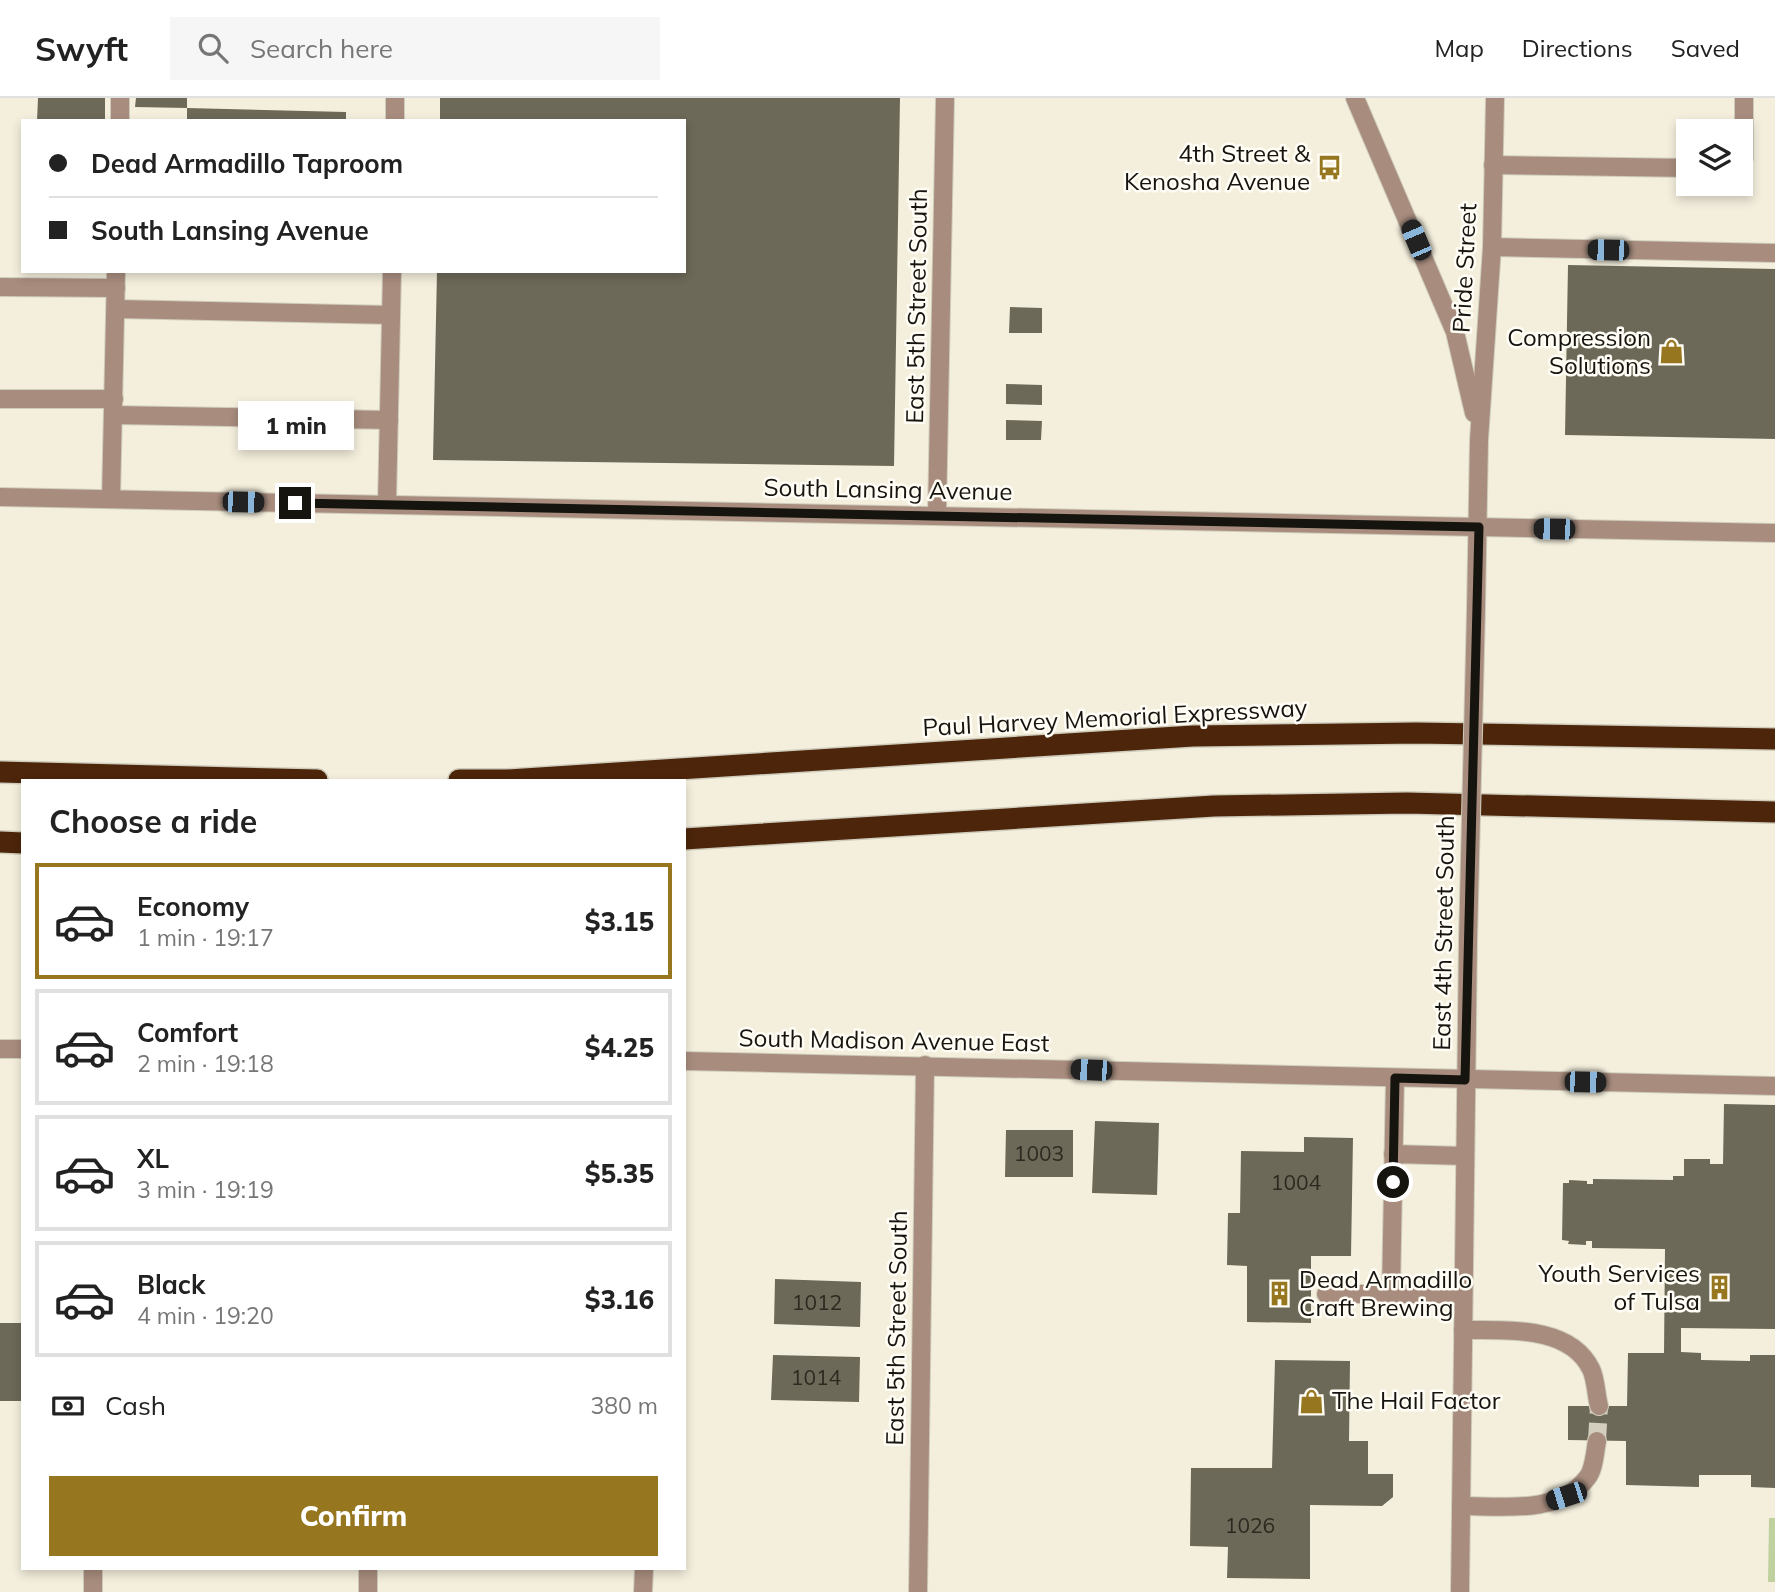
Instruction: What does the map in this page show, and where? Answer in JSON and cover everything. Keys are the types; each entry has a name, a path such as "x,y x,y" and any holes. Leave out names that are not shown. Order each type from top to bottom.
{"highway":[{"name":"Paul Harvey Memorial Expressway","path":"523,779 1193,736 1416,733 1775,739"},
{"path":"0,772 277,779"},
{"path":"686,839 1214,806 1407,803 1775,812"},
{"path":"0,842 21,843"}],"street":[{"path":"120,98 120,119"},
{"path":"395,119 396,98"},
{"name":"East 5th Street South","path":"937,515 946,98"},
{"name":"Pride Street","path":"1355,98 1455,332 1471,393 1479,440"},
{"name":"Pride Street","path":"1479,527 1479,440 1492,247 1495,98"},
{"path":"1744,98 1744,119"},
{"path":"1493,165 1676,168"},
{"path":"1492,247 1775,253"},
{"path":"387,504 392,273"},
{"path":"0,287 116,280 111,499"},
{"path":"116,309 391,315"},
{"path":"0,399 389,420"},
{"name":"South Lansing Avenue","path":"0,497 1775,533"},
{"name":"East 4th Street South","path":"1460,1592 1465,1080 1479,527"},
{"path":"0,1049 21,1049"},
{"name":"South Madison Avenue East","path":"686,1061 1775,1086"},
{"name":"East 5th Street South","path":"918,1592 925,1065"},
{"path":"1391,1293 1395,1078"},
{"path":"1393,1154 1465,1156"},
{"path":"1326,1294 1463,1294"},
{"path":"1463,1330 1525,1332 1553,1337 1579,1353 1592,1370 1598,1406"},
{"path":"1461,1506 1541,1505 1566,1496 1588,1477 1597,1441"},
{"path":"93,1570 93,1592"},
{"path":"368,1570 368,1592"},
{"path":"643,1570 643,1592"}],"green space":[{"path":"1769,1518 1775,1518 1775,1582 1768,1582"}],"building":[{"path":"38,98 105,98 105,119 37,119"},
{"path":"136,98 187,98 187,108 135,107"},
{"path":"440,98 900,98 894,466 433,460 437,273 686,273 686,119 440,119"},
{"path":"187,108 346,112 346,119 187,119"},
{"name":"Compression Solutions","path":"1568,265 1775,269 1775,439 1565,435"},
{"path":"1010,307 1042,308 1042,333 1009,333"},
{"path":"1006,384 1042,385 1042,405 1006,404"},
{"path":"1006,420 1042,421 1041,440 1006,440"},
{"name":"Youth Services of Tulsa","path":"1724,1104 1775,1105 1775,1329 1681,1328 1681,1352 1701,1353 1701,1360 1750,1361 1750,1355 1775,1355 1775,1488 1751,1487 1751,1475 1699,1475 1699,1487 1626,1485 1626,1441 1568,1440 1568,1406 1627,1406 1628,1353 1664,1353 1665,1249 1592,1248 1592,1241 1586,1241 1586,1245 1568,1244 1569,1241 1562,1240 1563,1183 1569,1183 1569,1180 1593,1184 1593,1179 1673,1180 1673,1176 1684,1176 1684,1159 1710,1159 1710,1164 1723,1164"},
{"path":"1095,1121 1159,1123 1157,1195 1092,1193"},
{"path":"1006,1130 1073,1130 1073,1177 1005,1177"},
{"path":"1304,1137 1353,1138 1351,1256 1311,1256 1311,1323 1247,1322 1247,1266 1227,1265 1228,1213 1240,1213 1241,1151 1304,1152"},
{"path":"775,1279 861,1282 860,1327 774,1324"},
{"path":"0,1323 21,1323 21,1401 0,1401"},
{"path":"773,1355 860,1357 859,1402 771,1400"},
{"path":"1275,1360 1350,1361 1349,1441 1368,1441 1368,1474 1393,1474 1393,1497 1382,1506 1310,1505 1310,1579 1227,1578 1228,1547 1190,1546 1191,1468 1272,1468"}],"tunnel":[{"path":"1597,1441 1599,1406"}],"place":[{"name":"4th Street & Kenosha Avenue","path":"1330,168"},
{"name":"Compression Solutions","path":"1671,352"},
{"name":"Youth Services of Tulsa","path":"1720,1288"},
{"name":"Dead Armadillo Craft Brewing","path":"1279,1294"},
{"name":"The Hail Factor","path":"1312,1401"}],"route":[{"path":"295,503 1479,527 1465,1080 1395,1078 1393,1182"}]}
